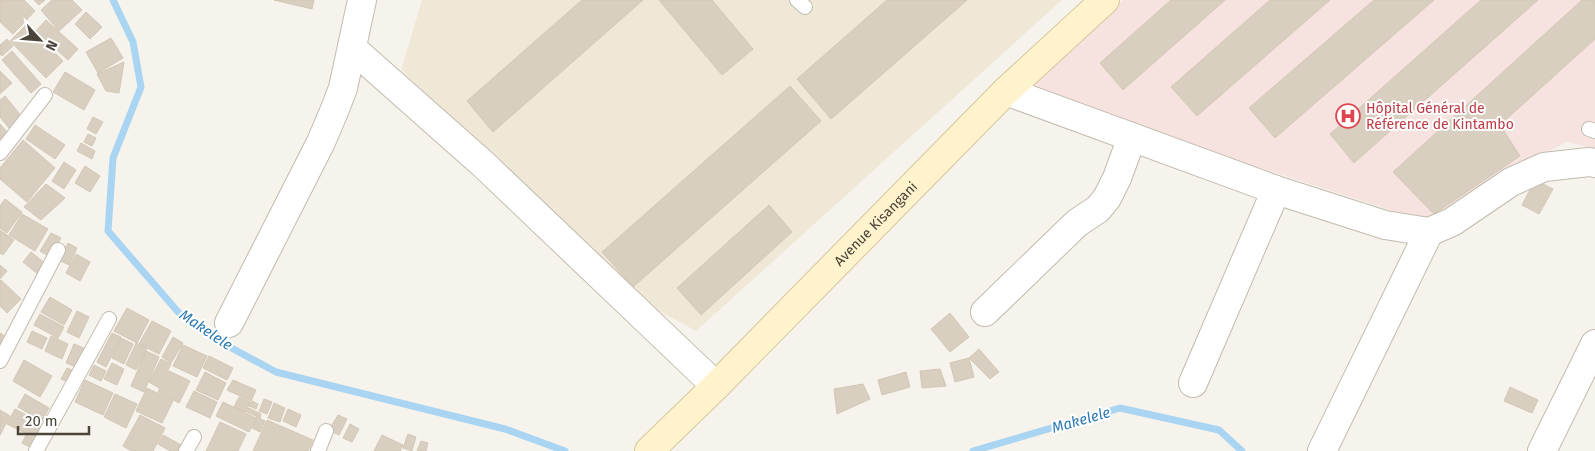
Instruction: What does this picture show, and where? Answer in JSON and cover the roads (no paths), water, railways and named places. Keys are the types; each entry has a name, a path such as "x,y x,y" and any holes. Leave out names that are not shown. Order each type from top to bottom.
{"street":[{"path":"229,323 321,142 343,88 362,0"},
{"name":"Avenue Kisangani","path":"656,444 716,386 1006,91 1105,0"},
{"path":"352,48 483,164 716,386"},
{"path":"1006,91 1276,190 1385,225 1428,232 1452,222 1511,182 1544,167 1589,162 1595,164"},
{"path":"985,312 1077,223 1098,210 1107,198 1117,178 1132,137"},
{"path":"1193,383 1276,190"},
{"path":"1322,451 1428,232"},
{"path":"1542,451 1595,344"}],"lane":[{"path":"0,153 45,95"},
{"path":"0,361 58,250"},
{"path":"36,451 109,319"},
{"path":"318,451 326,431"},
{"path":"186,451 194,437"}],"waterway":[{"name":"Makelele","path":"113,0 133,42 141,87 113,158 108,231 179,313 215,339 276,372 505,429 565,451"},
{"name":"Makelele","path":"973,451 1120,408 1219,430 1242,451"}],"place":[{"name":"Hôpital Général de Référence de Kintambo","path":"1348,116"}]}
